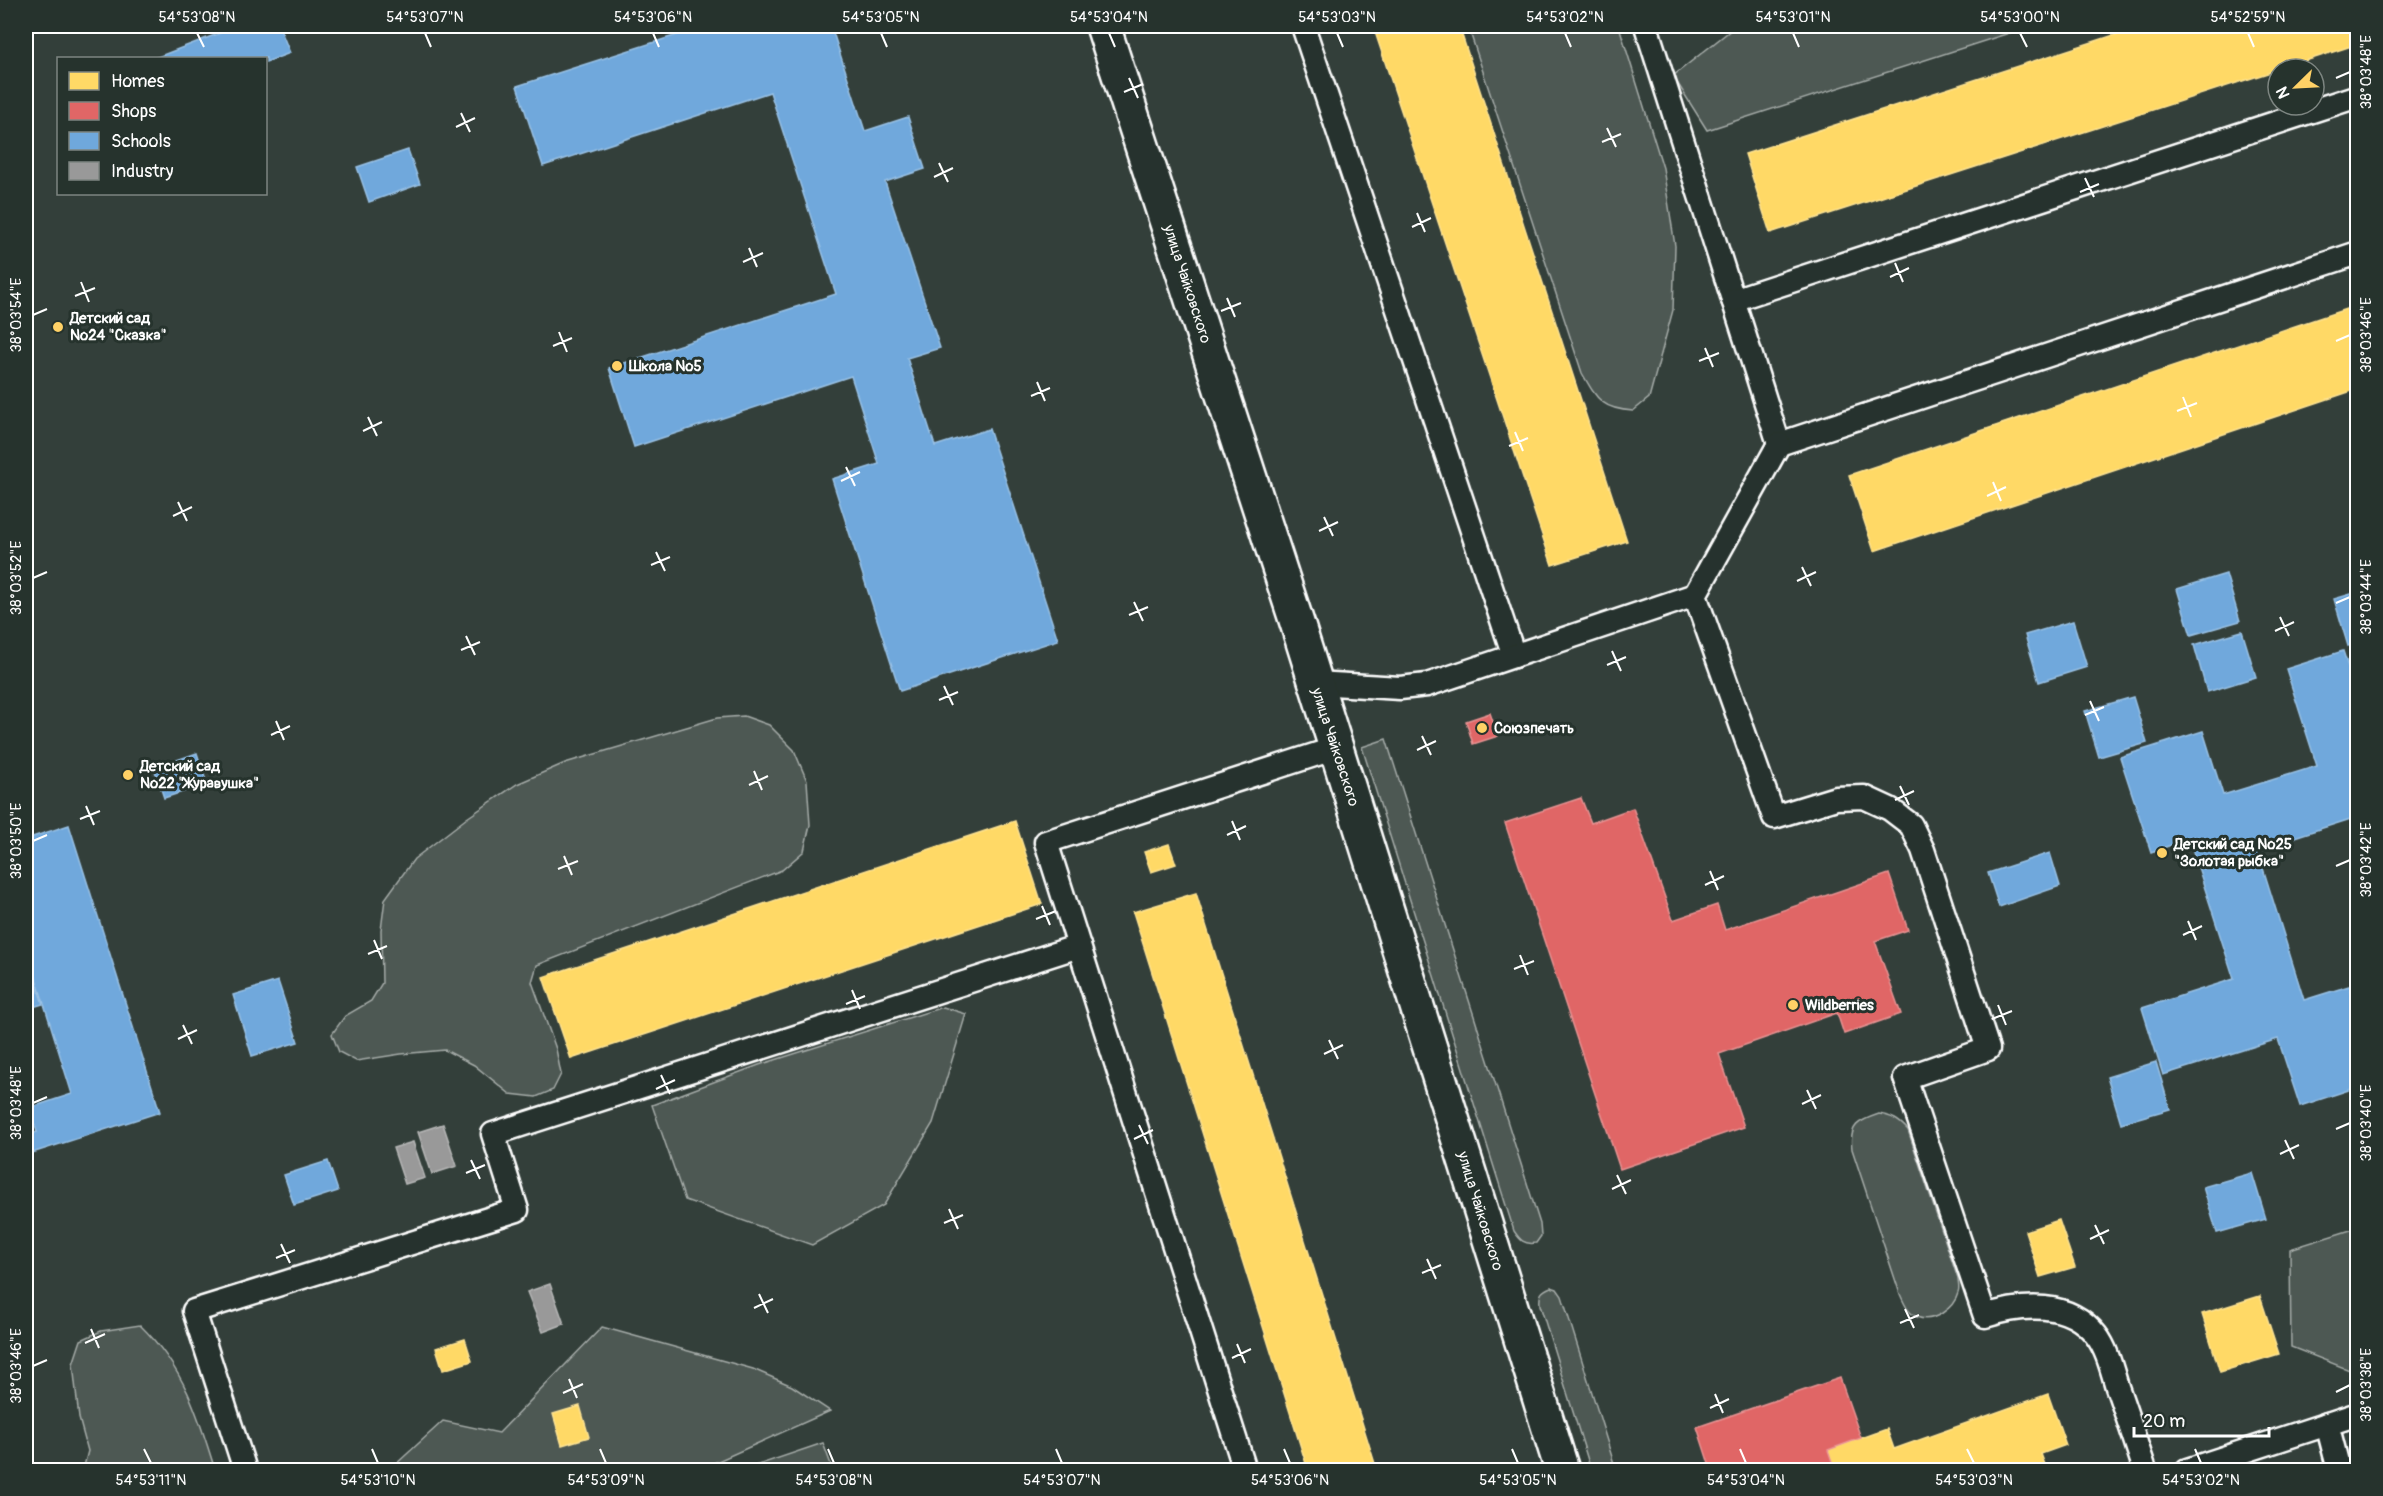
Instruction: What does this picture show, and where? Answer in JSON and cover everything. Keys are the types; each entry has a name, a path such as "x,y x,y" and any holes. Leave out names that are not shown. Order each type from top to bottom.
{"main road":[{"name":"улица Чайковского","path":"1103,26 1336,748 1562,1470"}],"lane":[{"path":"1303,26 1514,656"},
{"path":"1646,26 1779,444"},
{"path":"1733,300 2358,96"},
{"path":"1315,683 1400,688 1427,685 1695,595 1779,444 2358,253"},
{"path":"1695,595 1774,817 1836,798 1864,797 1890,809 1911,825 1923,850 1988,1049 1905,1078 1985,1316 2029,1306 2054,1309 2079,1320 2096,1336 2109,1363 2145,1470"},
{"path":"1245,1470 1046,842 1336,748"},
{"path":"245,1470 194,1311 517,1210 493,1134 1079,946"},
{"path":"2187,1470 2358,1414"},
{"path":"2327,1424 2339,1470"}],"shaded area":[{"path":"1468,26 1619,26 1663,168 1675,246 1673,310 1649,398 1633,411 1614,408 1601,401 1582,373"},
{"path":"1736,26 2031,26 1707,130 1673,76"},
{"path":"744,716 769,725 794,750 807,781 810,825 804,851 782,870 537,965 532,982 556,1049 561,1074 553,1090 536,1097 510,1094 474,1065 445,1050 356,1061 339,1052 332,1034 345,1016 371,1001 382,983 381,930 385,899 414,859 467,818 517,784 565,763 717,718"},
{"path":"1386,739 1540,1224 1541,1236 1536,1243 1523,1241 1514,1231 1362,747"},
{"path":"943,1007 966,1014 933,1123 884,1205 812,1245 685,1200 652,1105 759,1065"},
{"path":"1879,1114 1895,1119 1908,1130 1958,1279 1959,1291 1956,1299 1942,1313 1930,1318 1923,1319 1911,1313 1902,1297 1852,1149 1852,1134 1856,1125"},
{"path":"2358,1228 2357,1373 2291,1347 2290,1249"},
{"path":"1551,1287 1557,1289 1562,1296 1616,1470 1591,1470 1540,1305 1541,1293"},
{"path":"140,1325 155,1341 179,1375 195,1411 215,1470 83,1470 88,1451 79,1418 73,1364 81,1340 101,1331"},
{"path":"602,1327 753,1369 792,1386 830,1411 698,1470 399,1470 395,1465 443,1421 499,1433"},
{"path":"823,1443 833,1470 743,1470"}],"building: Homes":[{"path":"1373,26 1459,26 1627,541 1552,565"},
{"path":"2142,26 2358,26 2358,44 2318,57 2266,57 2266,74 1770,233 1745,154"},
{"path":"2358,305 2358,389 1874,551 1849,475"},
{"path":"1015,821 1042,904 571,1059 543,977"},
{"path":"1169,844 1176,864 1151,872 1144,852"},
{"path":"1196,893 1377,1470 1308,1470 1133,912"},
{"path":"2059,1220 2075,1267 2040,1277 2025,1231"},
{"path":"2260,1296 2279,1354 2220,1372 2202,1314"},
{"path":"465,1339 472,1361 443,1370 436,1348"},
{"path":"2048,1394 2066,1445 2041,1454 2047,1470 1835,1470 1828,1450 1887,1429 1894,1449"},
{"path":"580,1406 589,1437 562,1445 553,1414"}],"building: Shops":[{"name":"Союзпечать","path":"1490,713 1498,736 1473,744 1466,721"},
{"path":"1581,798 1591,823 1633,808 1673,920 1717,905 1725,930 1889,874 1908,930 1875,941 1901,1014 1844,1034 1837,1013 1719,1054 1744,1127 1620,1169 1505,823"},
{"path":"1840,1378 1861,1438 1828,1450 1835,1470 1711,1470 1697,1427"}],"building: Schools":[{"path":"238,26 279,26 290,53 267,62 267,57 158,57"},
{"path":"705,26 831,26 865,131 908,117 925,169 885,182 940,348 907,358 935,446 989,429 1058,640 900,691 832,479 879,464 851,376 634,447 609,368 836,294 770,92 543,166 517,86"},
{"path":"408,150 420,184 369,202 357,167"},
{"path":"2226,574 2240,621 2191,635 2177,589"},
{"path":"2358,592 2358,643 2348,646 2334,599"},
{"path":"2073,621 2087,667 2039,682 2025,635"},
{"path":"2242,631 2256,677 2207,692 2194,645"},
{"path":"2343,651 2358,697 2358,819 2357,817 2257,849 2304,1000 2349,986 2358,1013 2358,1087 2300,1106 2278,1039 2163,1075 2142,1008 2234,979 2189,839 2151,852 2120,757 2203,731 2223,795 2317,766 2286,669"},
{"path":"2133,697 2147,743 2099,757 2085,711"},
{"path":"197,753 207,784 164,798 154,768"},
{"path":"69,825 160,1112 26,1155 26,1136 37,1132 29,1108 72,1094 26,946 26,839"},
{"path":"2050,853 2060,886 1999,907 1988,873"},
{"path":"33,973 43,1004 26,1009 26,975"},
{"path":"278,981 298,1042 252,1056 233,995"},
{"path":"2156,1062 2170,1109 2121,1123 2107,1077"},
{"path":"328,1161 338,1191 294,1205 284,1175"},
{"path":"2252,1173 2266,1219 2217,1233 2203,1187"}],"building: Industry":[{"path":"443,1124 457,1166 432,1174 418,1132"},
{"path":"413,1142 425,1178 405,1184 393,1148"},
{"path":"550,1284 564,1324 543,1332 527,1292"}],"place":[{"name":"Детский сад №24 \"Сказка\"","path":"58,327"},
{"name":"Школа №5","path":"617,366"},
{"name":"Союзпечать","path":"1482,728"},
{"name":"Детский сад №22 \"Журавушка\"","path":"128,775"},
{"name":"Детский сад №25 \"Золотая рыбка\"","path":"2162,853"},
{"name":"Wildberries","path":"1793,1005"}]}
